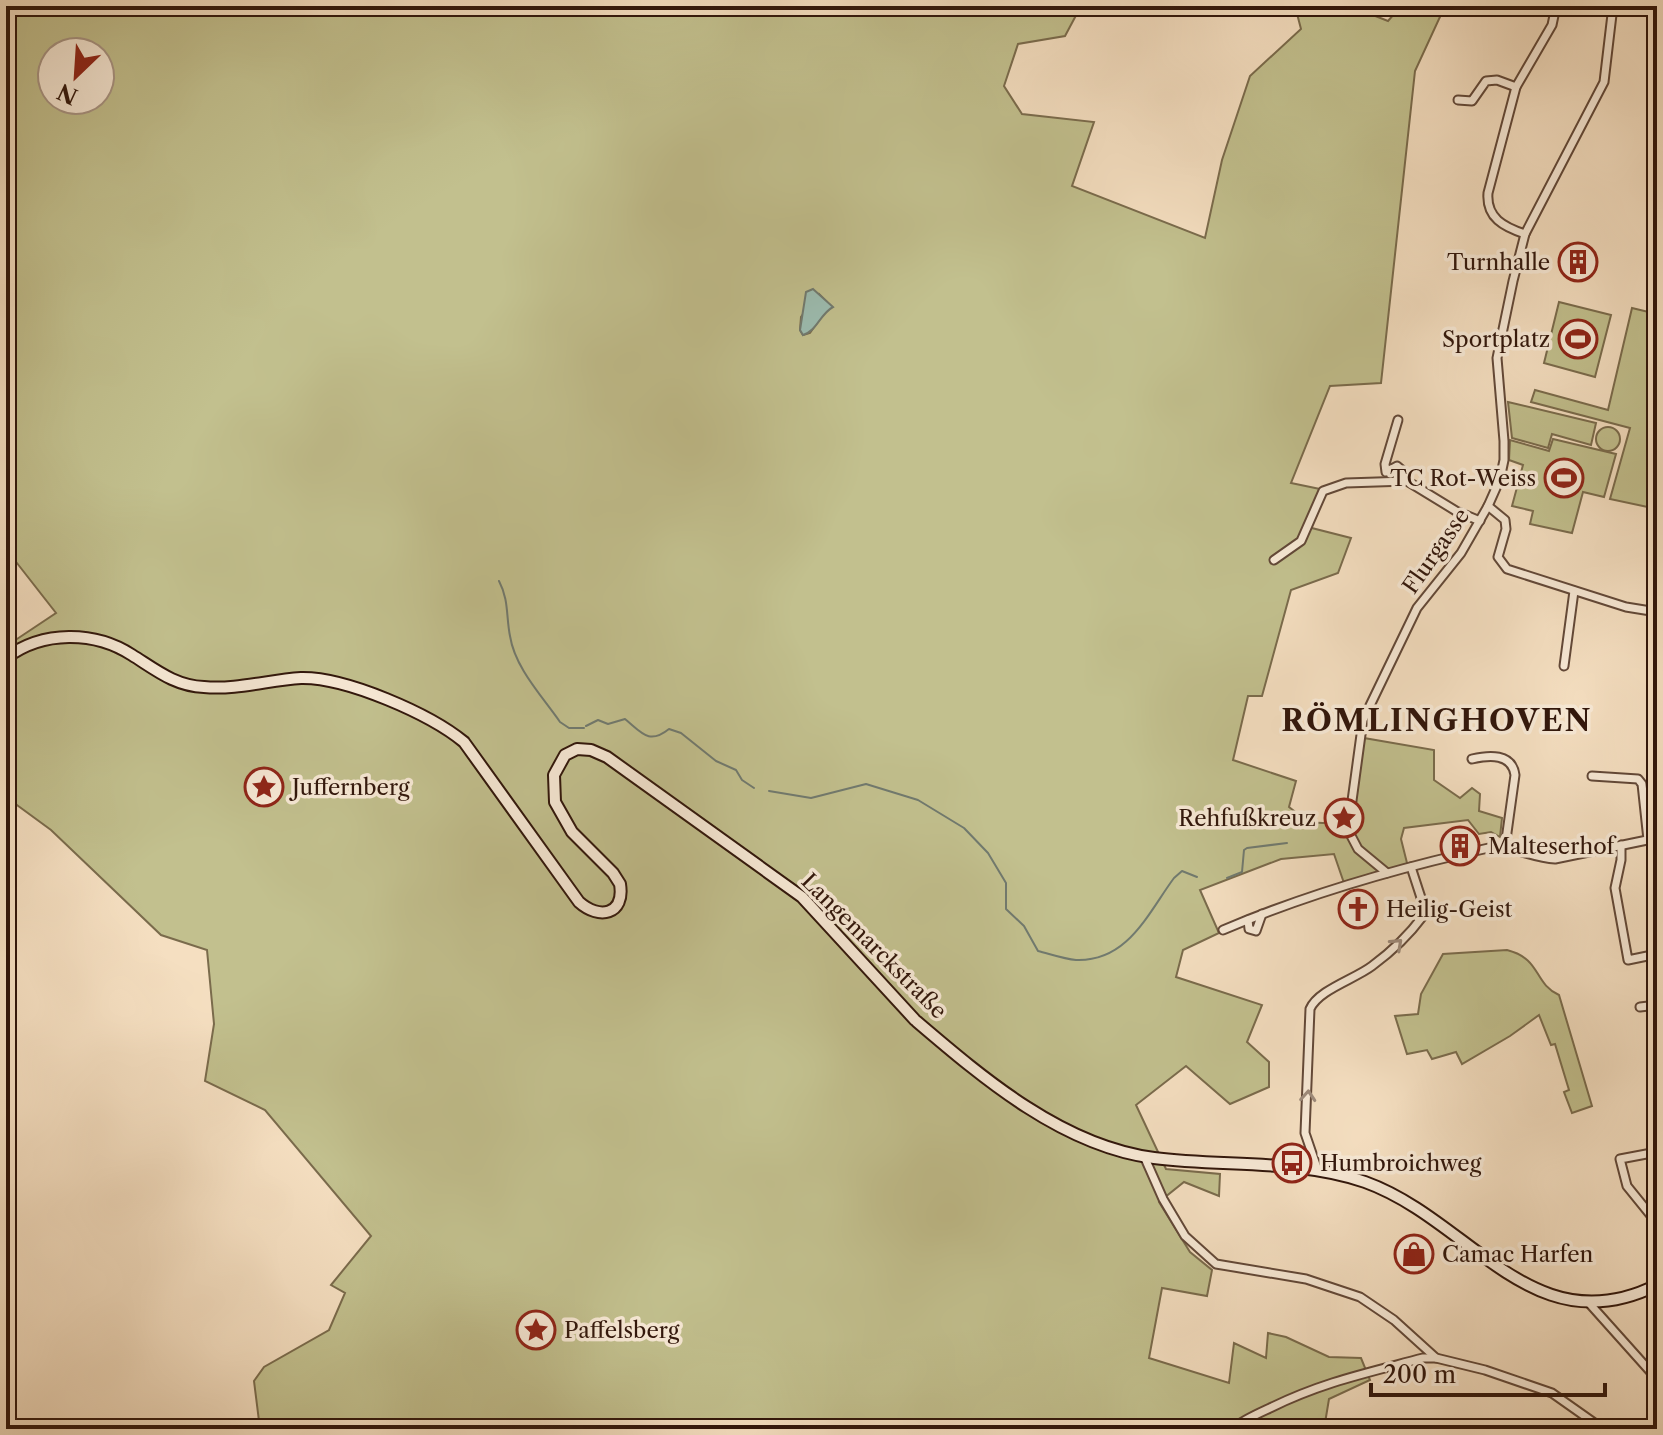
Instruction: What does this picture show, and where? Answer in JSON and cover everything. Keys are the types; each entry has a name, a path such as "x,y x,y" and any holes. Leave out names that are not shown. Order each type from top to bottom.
{"main road":[{"name":"Langemarckstraße","path":"6,658 41,641 84,638 112,645 176,682 204,688 304,678 336,682 373,694 452,731 464,742 579,902 593,912 601,913 614,909 619,902 620,884 562,818 555,802 554,775 565,755 577,749 591,750 607,757 802,897 915,1020 1019,1102 1074,1132 1144,1156 1318,1171 1367,1183 1400,1198 1528,1287 1561,1300 1589,1303 1616,1300 1657,1285"}],"street":[{"path":"1525,234 1495,219 1487,203 1516,87 1552,25 1556,6"},
{"name":"Flurgasse","path":"1387,873 1358,849 1348,830 1358,737 1369,705 1417,608 1461,553 1488,506 1504,460 1497,358 1525,234 1604,82 1613,6"},
{"path":"1458,100 1472,101 1486,81 1497,80 1516,87"},
{"path":"1389,481 1385,464 1398,420"},
{"path":"1386,472 1397,466 1407,481"},
{"path":"1274,560 1301,541 1323,491 1346,483 1407,481 1456,511 1480,521"},
{"path":"1488,506 1505,520 1506,529 1498,557 1507,569 1626,607 1657,612"},
{"path":"1564,666 1574,591"},
{"path":"1472,759 1489,755 1507,760 1514,766 1505,847"},
{"path":"1592,776 1638,779 1643,789 1648,840"},
{"path":"1223,930 1387,873 1493,847 1555,859 1657,838"},
{"path":"1621,845 1615,888 1628,960 1657,954"},
{"path":"1318,1171 1305,1133 1310,1009 1321,994 1352,980 1375,964 1423,916 1425,910 1411,867"},
{"path":"1248,920 1249,929 1256,931 1262,914"},
{"path":"1640,1007 1657,1005"},
{"path":"1657,1152 1620,1159 1627,1186 1657,1223"},
{"path":"1144,1156 1163,1199 1185,1236 1216,1264 1306,1279 1360,1297 1394,1320 1436,1358"},
{"path":"1589,1303 1657,1379"},
{"path":"1232,1429 1277,1404 1330,1382 1423,1358 1436,1358 1485,1370 1552,1393 1603,1429"}],"shaded area":[{"path":"6,6 1081,6 1065,36 1018,44 1004,86 1022,114 1094,122 1072,186 1205,238 1222,160 1250,76 1301,29 1295,6 1350,6 1388,21 1401,6 1445,6 1415,71 1381,383 1330,386 1291,483 1320,489 1304,526 1351,538 1338,573 1291,590 1262,696 1248,696 1233,760 1296,781 1289,807 1310,821 1330,823 1348,821 1358,737 1434,750 1434,780 1460,798 1472,788 1480,794 1479,811 1502,818 1500,837 1491,832 1479,834 1468,820 1404,828 1401,839 1408,867 1344,883 1334,854 1281,859 1200,890 1219,933 1183,950 1176,977 1262,1005 1247,1042 1269,1062 1269,1087 1230,1104 1186,1066 1136,1105 1166,1169 1220,1174 1219,1196 1184,1182 1159,1202 1190,1252 1212,1270 1207,1296 1162,1288 1149,1358 1229,1383 1234,1343 1266,1358 1268,1333 1286,1337 1329,1357 1361,1358 1370,1380 1329,1399 1324,1429 260,1429 254,1381 264,1367 329,1330 345,1293 331,1285 371,1236 265,1110 205,1081 214,1024 207,950 161,935 51,830 6,797 6,631 14,641 56,613 13,558 6,563","holes":["819,294 832,307 826,310 810,333 803,335 800,330 801,317"]},
{"name":"Sportplatz","path":"1559,302 1611,315 1595,377 1544,363"},
{"path":"1632,308 1657,314 1657,509 1610,499 1630,428 1531,402 1535,390 1608,410"},
{"path":"1508,402 1596,423 1591,445 1552,434 1548,448 1512,438"},
{"path":"1608,427 1616,431 1620,439 1616,447 1608,451 1600,447 1596,439 1600,431"},
{"name":"TC Rot-Weiss","path":"1553,439 1616,454 1604,497 1583,492 1572,533 1530,524 1533,511 1512,506 1523,465 1509,460 1510,440 1549,451"},
{"path":"1507,950 1526,959 1545,984 1559,995 1592,1106 1572,1113 1564,1092 1569,1090 1555,1044 1551,1045 1539,1015 1462,1064 1456,1052 1432,1059 1427,1050 1407,1054 1395,1016 1418,1014 1421,994 1443,954"}],"water":[{"path":"813,289 833,307 812,330 803,335 800,330 806,292"}],"waterway":[{"path":"499,581 506,601 513,648 523,670 560,722 569,728 584,728"},
{"path":"586,726 598,720 608,724 625,719 641,733 651,737 669,729 681,733 716,761 736,770 742,780 754,788"},
{"path":"769,791 811,798 866,784 918,800 964,828 988,853 1006,883 1006,909 1024,926 1038,951 1067,959 1094,958 1110,953 1135,933 1182,871 1197,877"},
{"path":"1227,878 1242,872 1244,850 1247,848 1287,843"}],"place":[{"name":"Turnhalle","path":"1578,262"},
{"name":"Sportplatz","path":"1578,339"},
{"name":"TC Rot-Weiss","path":"1564,478"},
{"name":"Juffernberg","path":"264,787"},
{"name":"Rehfußkreuz","path":"1344,818"},
{"name":"Malteserhof","path":"1460,846"},
{"name":"Heilig-Geist","path":"1358,909"},
{"name":"Humbroichweg","path":"1292,1163"},
{"name":"Camac Harfen","path":"1414,1254"},
{"name":"Paffelsberg","path":"536,1330"}],"district":[{"name":"RÖMLINGHOVEN","path":"1437,720"}]}
